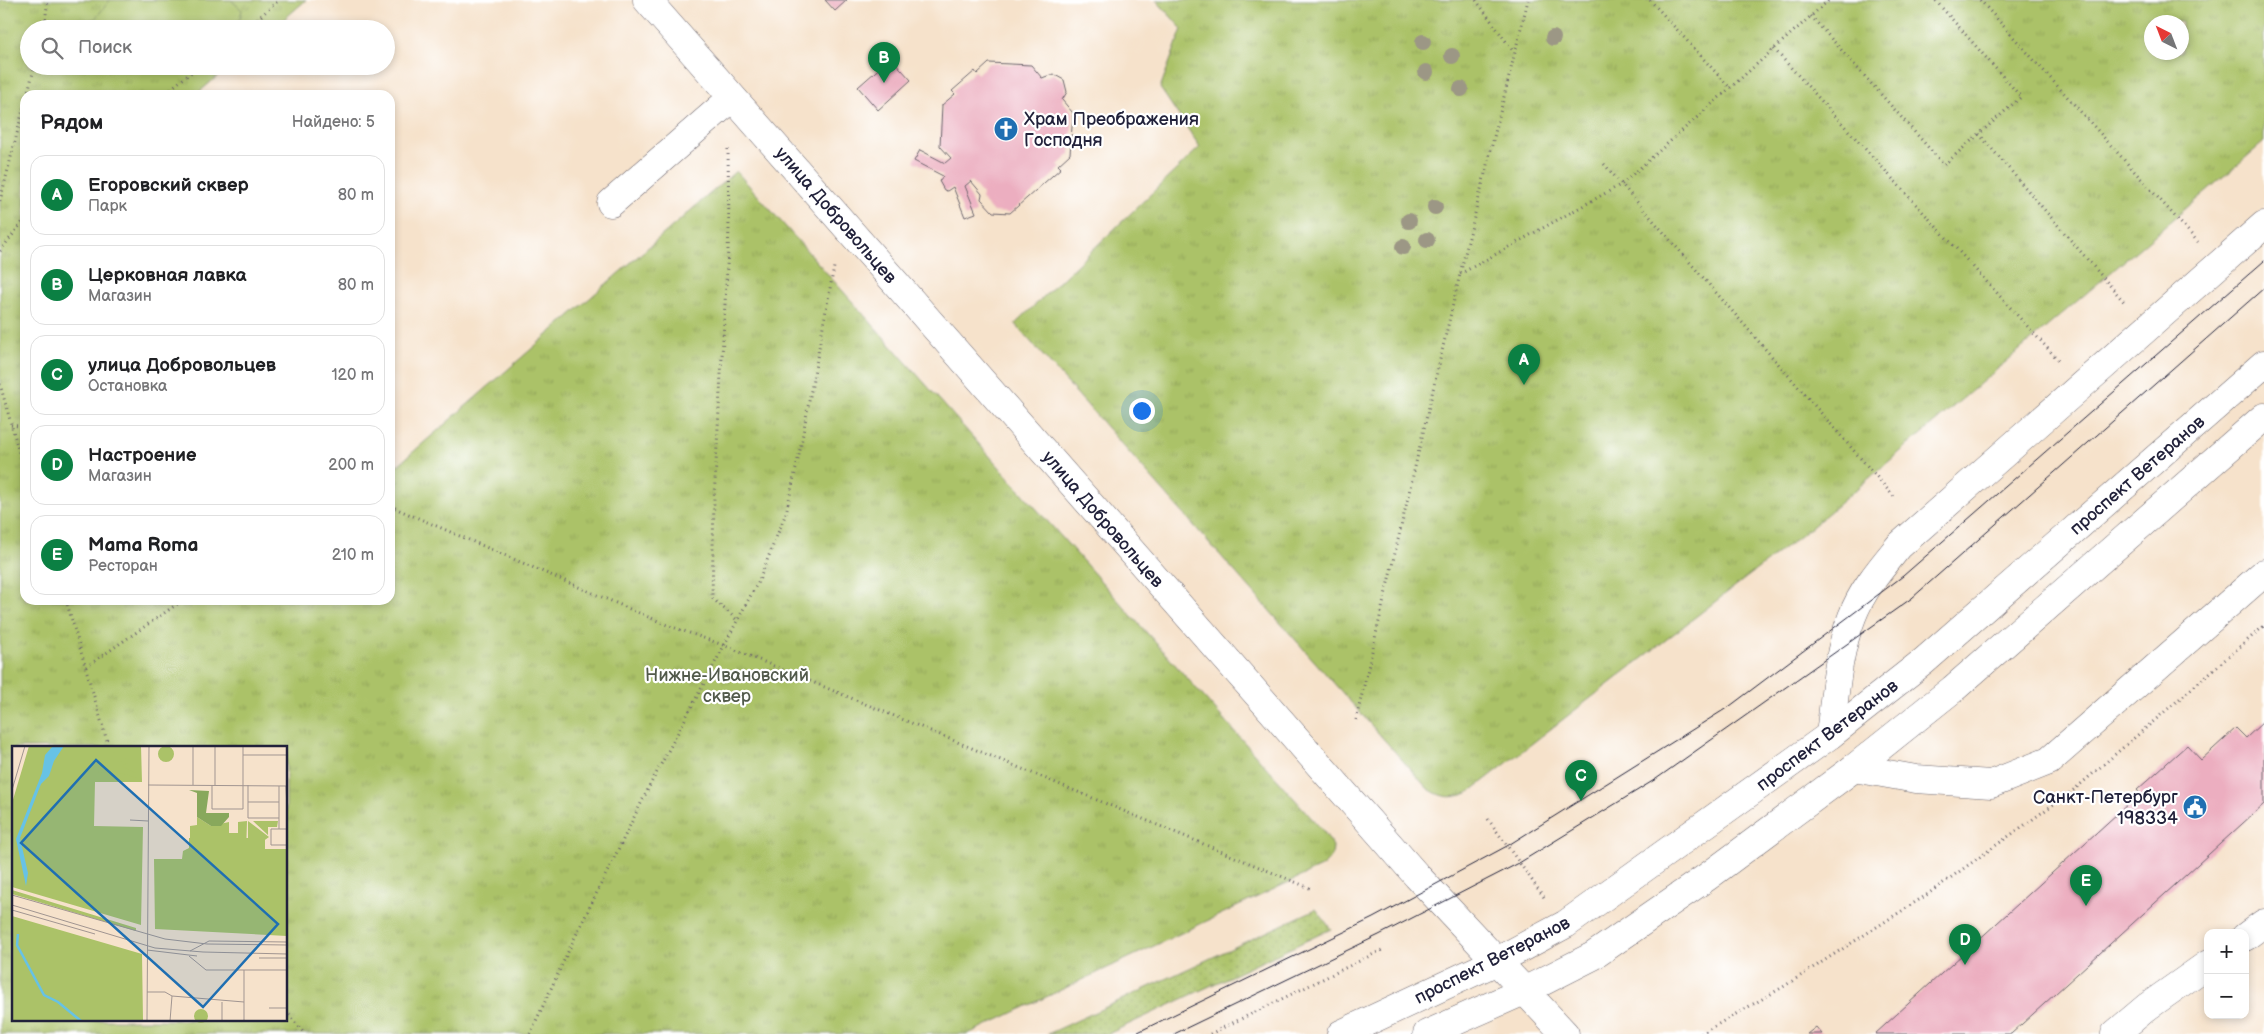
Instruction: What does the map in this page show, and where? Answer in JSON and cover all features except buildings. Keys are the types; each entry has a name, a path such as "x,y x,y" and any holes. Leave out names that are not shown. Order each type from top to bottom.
{"street":[{"name":"улица Добровольцев","path":"647,0 1417,876 1564,1034"},
{"path":"611,203 732,98"},
{"path":"1830,735 1842,646 1852,616 1873,578 1899,546 2264,225"},
{"name":"проспект Ветеранов","path":"1341,1034 1497,961 1566,924 1830,735 1924,661 2264,364"},
{"name":"проспект Ветеранов","path":"1427,1034 1524,991 1593,956 1707,877 1854,768 1953,689 2264,417"},
{"path":"1854,768 1916,779 1991,784 2049,761 2264,573"},
{"path":"2249,934 2264,923"},
{"path":"2115,1034 2147,1007 2204,967"}],"path":[{"path":"45,20 48,0"},
{"path":"256,20 279,0"},
{"path":"1476,0 1514,51"},
{"path":"1356,720 1460,274 1528,0"},
{"path":"1650,0 1730,88"},
{"path":"1460,274 1622,184 1829,0"},
{"path":"1811,16 1944,165 2021,97 1935,0"},
{"path":"1980,0 2198,242"},
{"path":"1774,49 2062,364"},
{"path":"28,90 33,75"},
{"path":"168,90 188,75"},
{"path":"0,201 20,122"},
{"path":"1979,134 2125,303"},
{"path":"728,149 729,231 714,499 712,598 736,619"},
{"path":"1604,164 1896,499"},
{"path":"0,251 20,225"},
{"path":"530,1034 573,941 650,785 736,619 760,578 786,513 799,455 834,267"},
{"path":"0,384 20,456"},
{"path":"11,424 20,426"},
{"path":"395,508 667,625 723,645 1312,890"},
{"path":"67,605 108,746"},
{"path":"86,667 176,605"},
{"path":"1701,1034 1782,987 1925,896 2075,789 2264,626"},
{"path":"1488,819 1548,903"},
{"path":"1210,1034 1384,949"},
{"path":"288,1013 305,1034"}],"green space":[{"name":"Нижне-Ивановский сквер","path":"0,0 306,0 283,20 20,20 20,75 219,75 202,90 20,90 20,605 395,605 395,461 398,465 736,171 1324,832 1333,846 1332,856 1323,866 968,1034 0,1034"},
{"path":"110,0 231,0 242,10 239,20 88,20 95,19"},
{"path":"1156,0 2264,0 2264,142 1813,526 1468,793 1457,796 1437,794 1427,788 1015,324 1200,147 1160,88 1182,29"},
{"path":"58,17 74,20 57,20"},
{"path":"1316,909 1331,929 1108,1034 1048,1034"}],"tram line":[{"path":"1134,1034 1373,918 1507,846 1730,706 1903,576 2264,261"},
{"path":"1174,1034 1379,935 1519,863 1656,779 1912,598 2264,288"}],"place":[{"name":"Церковная лавка","path":"884,83"},
{"name":"Храм Преображения Господня","path":"1006,129"},
{"name":"Егоровский сквер","path":"1524,385"},
{"name":"улица Добровольцев","path":"1581,801"},
{"name":"Санкт-Петербург 198334","path":"2195,807"},
{"name":"Mama Roma","path":"2086,906"},
{"name":"Настроение","path":"1965,965"}]}
